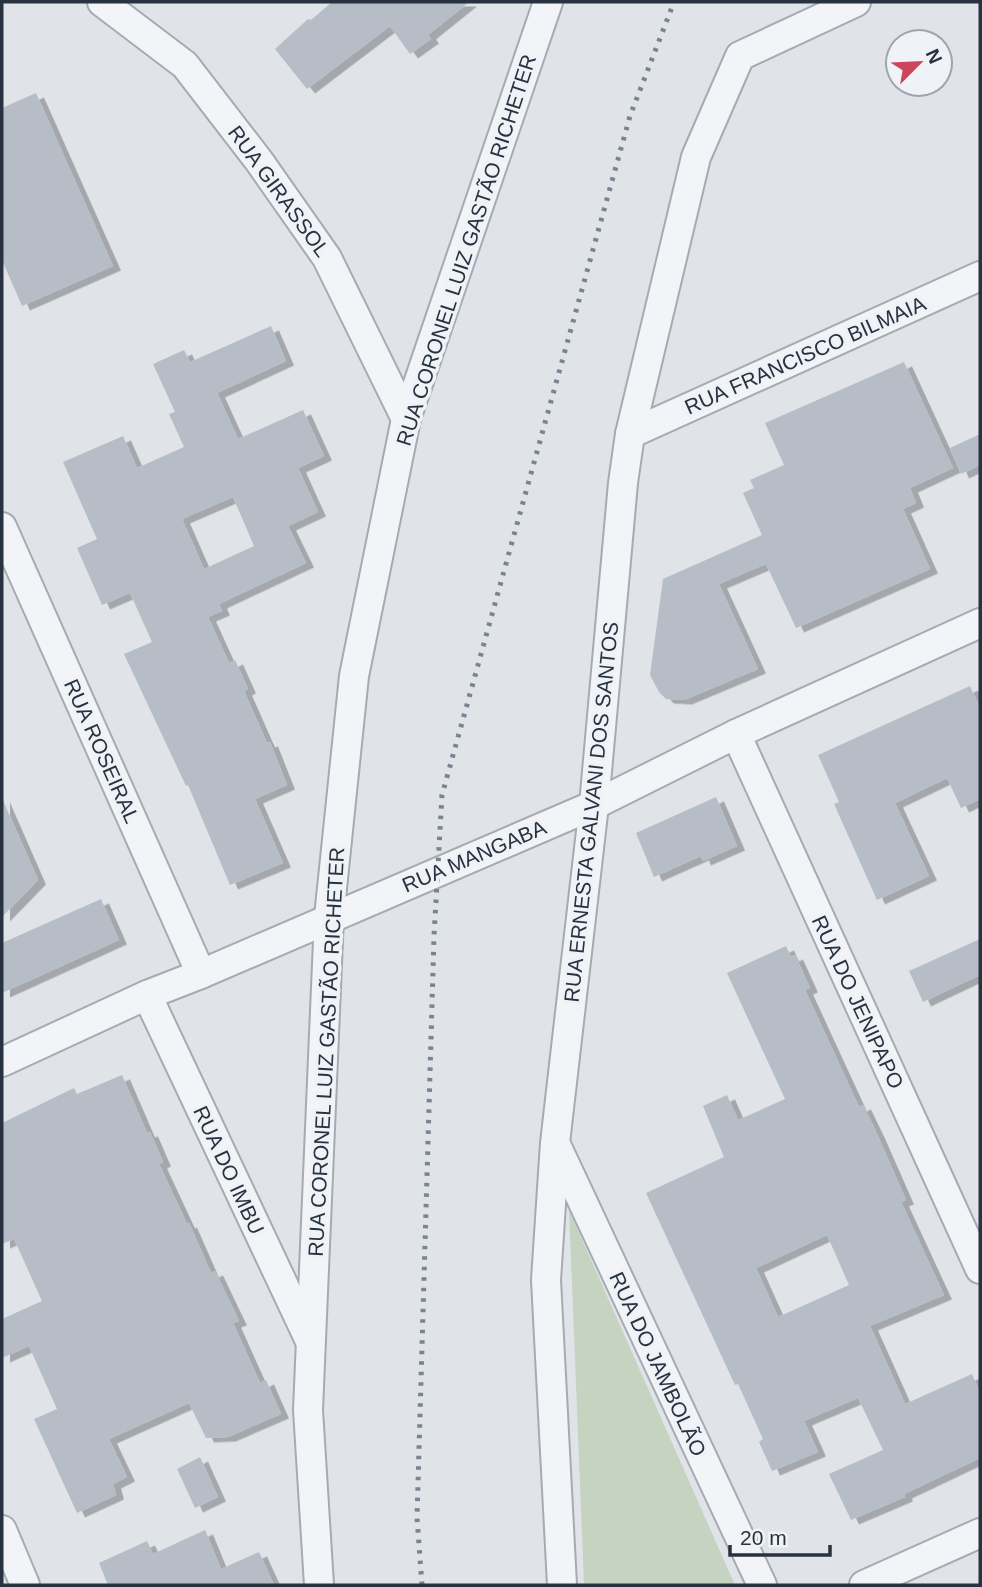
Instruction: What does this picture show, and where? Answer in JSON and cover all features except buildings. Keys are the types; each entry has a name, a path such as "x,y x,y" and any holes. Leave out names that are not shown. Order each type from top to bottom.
{"street":[{"name":"RUA GIRASSOL","path":"102,2 186,65 259,161 327,258 405,419"},
{"name":"RUA CORONEL LUIZ GASTÃO RICHETER","path":"319,1585 308,1410 329,917 354,676 405,419 548,2"},
{"name":"RUA ERNESTA GALVANI DOS SANTOS","path":"562,1585 546,1280 555,1143 594,805 623,483 630,434 696,157 740,55 856,2"},
{"name":"RUA FRANCISCO BILMAIA","path":"630,434 980,276"},
{"name":"RUA ROSEIRAL","path":"2,527 201,974"},
{"name":"RUA MANGABA","path":"2,1062 147,995 594,805 736,734 980,623"},
{"name":"RUA DO JENIPAPO","path":"736,734 980,1269"},
{"name":"RUA DO IMBU","path":"147,995 311,1344"},
{"name":"RUA DO JAMBOLÃO","path":"555,1143 762,1585"},
{"path":"2,1530 26,1585"},
{"path":"864,1585 980,1533"}],"green space":[{"path":"569,1210 735,1585 584,1585"}],"railway":[{"path":"422,1585 417,1518 434,936 442,795 630,116 674,2"}]}
